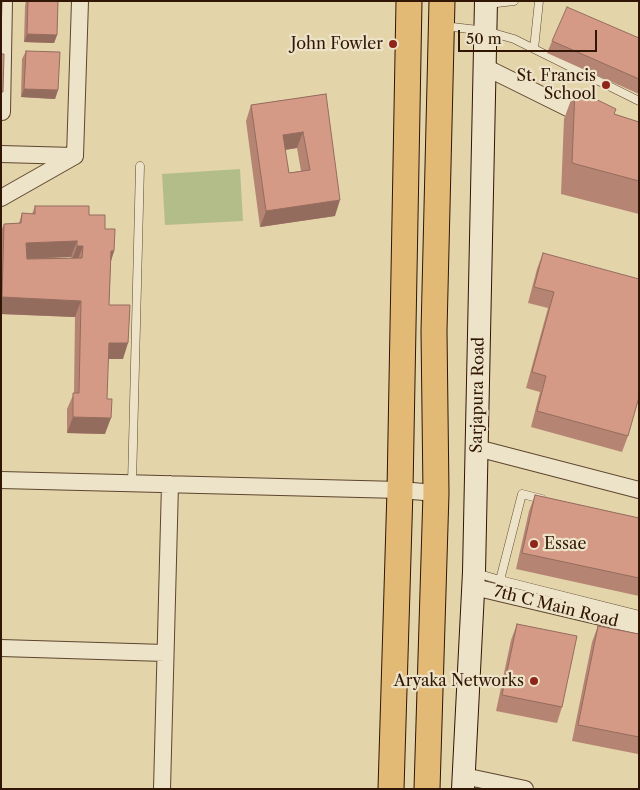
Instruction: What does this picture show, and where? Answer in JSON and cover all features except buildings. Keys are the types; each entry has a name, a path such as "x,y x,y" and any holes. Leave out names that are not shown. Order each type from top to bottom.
{"main road":[{"path":"391,789 400,490 409,1"},
{"path":"427,789 436,493 434,331 442,1"}],"street":[{"path":"2,112 4,1"},
{"path":"75,156 80,1"},
{"name":"Sarjapura Road","path":"464,782 474,580 478,448 486,3"},
{"path":"485,67 604,126"},
{"path":"1,154 75,156"},
{"path":"1,198 75,156"},
{"path":"478,448 639,490"},
{"path":"1,480 400,490 436,493"},
{"path":"162,789 170,484"},
{"name":"7th C Main Road","path":"474,580 639,626"},
{"path":"1,648 165,653"},
{"path":"464,782 525,789"}],"lane":[{"path":"486,3 514,1"},
{"path":"534,49 539,1"},
{"path":"441,26 486,31 514,39 639,101"},
{"path":"132,483 140,166"},
{"path":"500,580 522,494 549,501"},
{"path":"474,580 500,580 639,615"}],"green space":[{"path":"240,169 243,221 165,225 162,174"}],"place":[{"name":"John Fowler","path":"393,44"},
{"name":"St. Francis School","path":"606,85"},
{"name":"Essae","path":"534,544"},
{"name":"Aryaka Networks","path":"534,681"}]}
